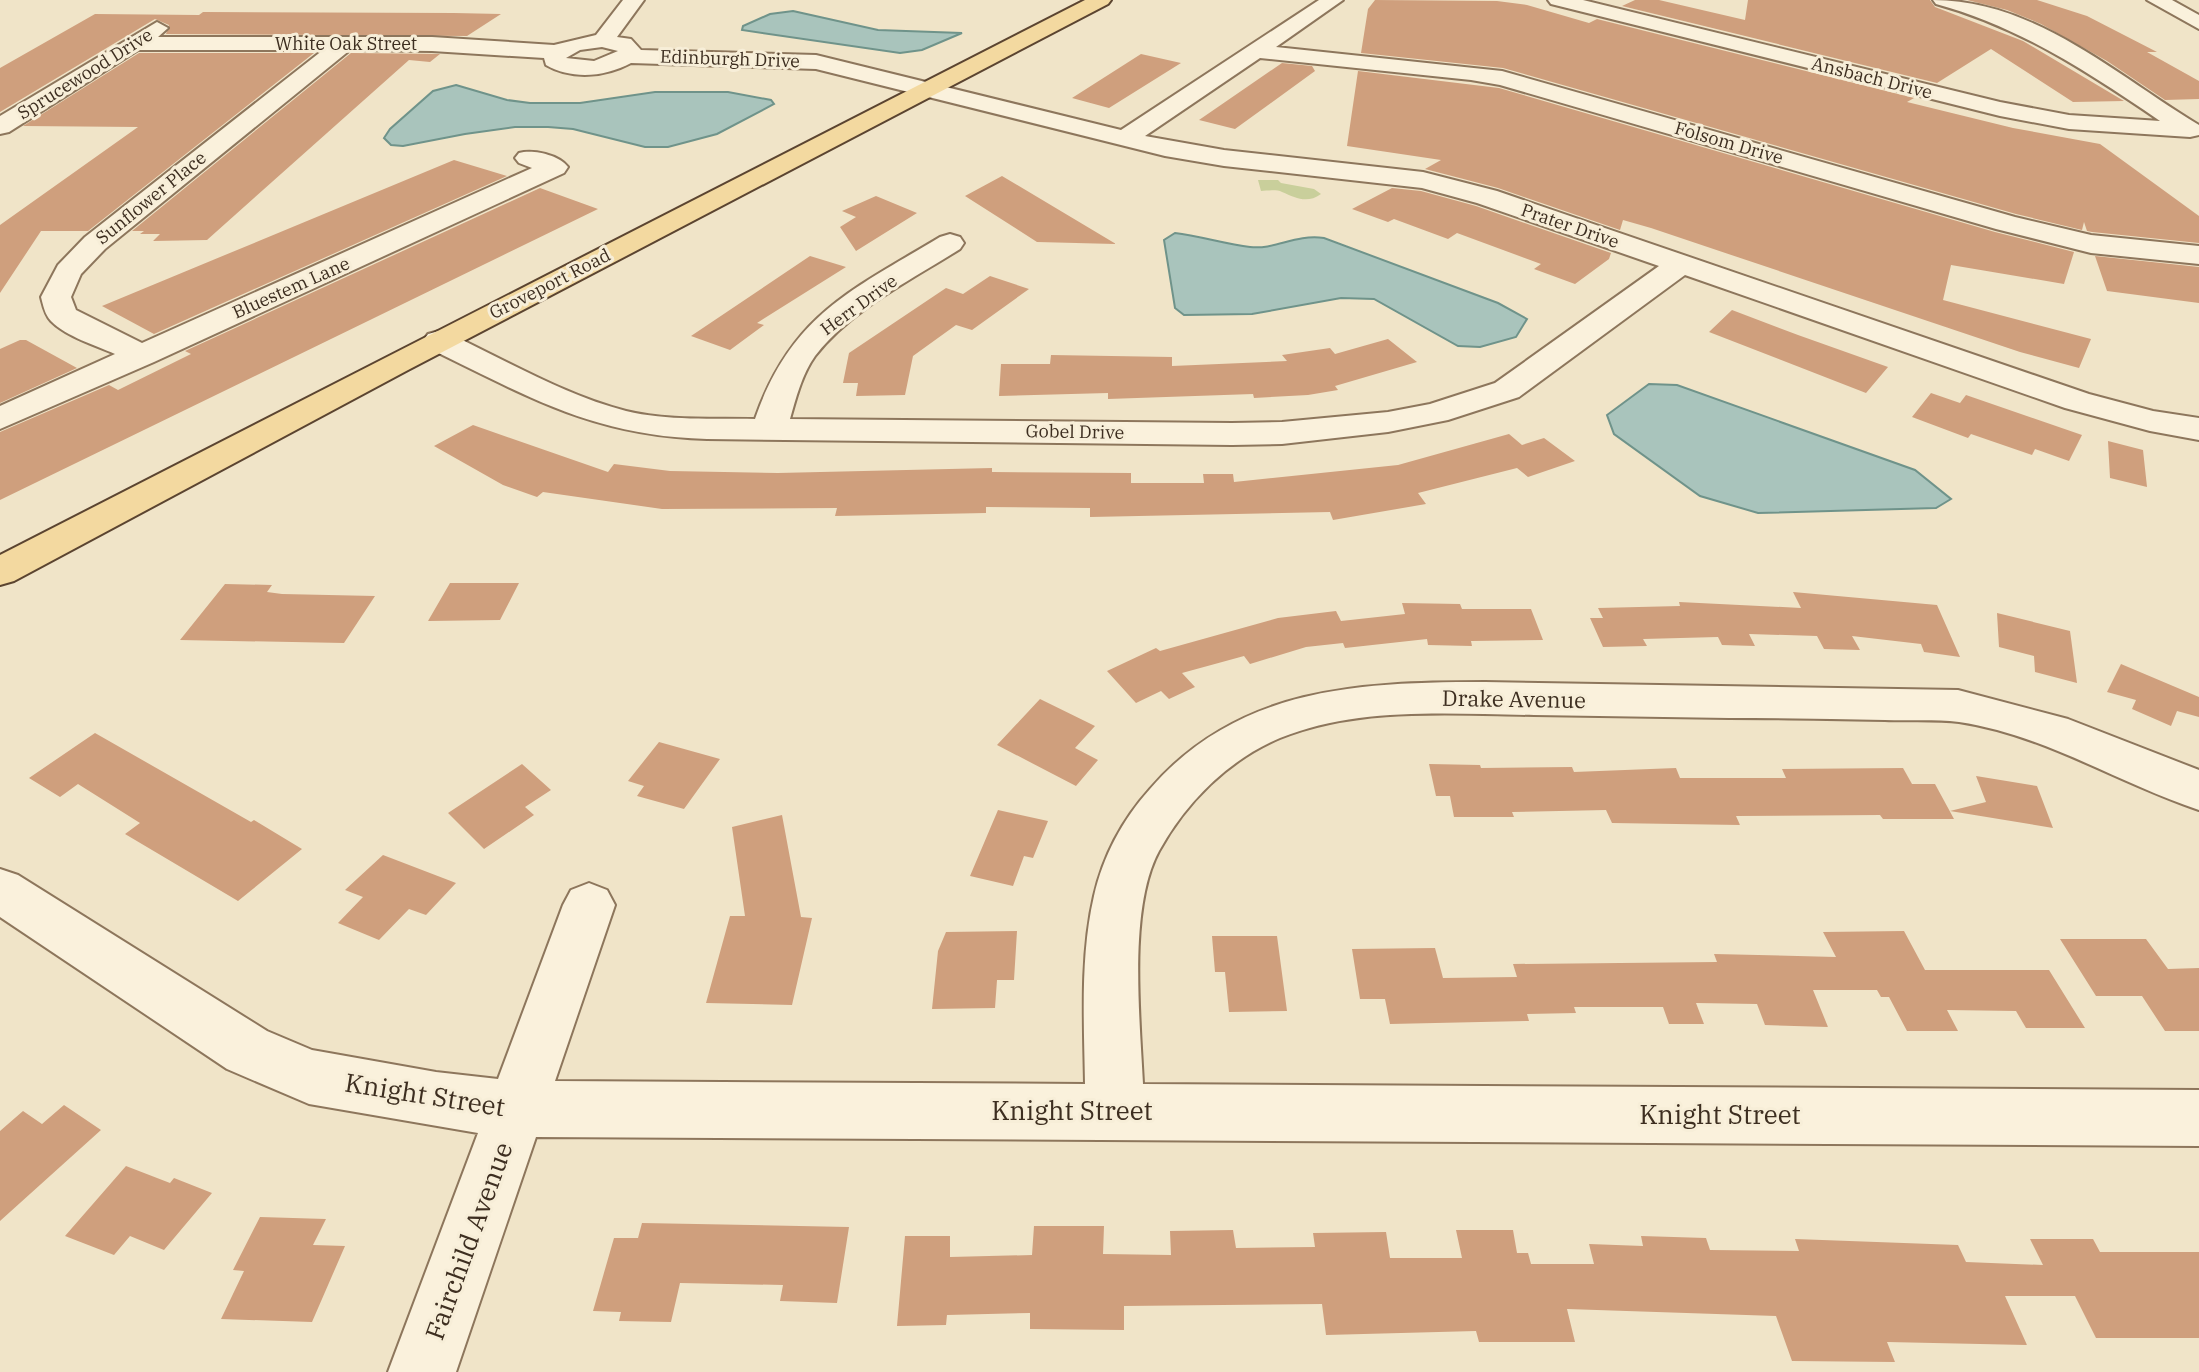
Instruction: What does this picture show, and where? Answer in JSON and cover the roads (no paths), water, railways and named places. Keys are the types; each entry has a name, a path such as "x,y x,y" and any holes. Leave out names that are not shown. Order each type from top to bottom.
{"main road":[{"name":"Groveport Road","path":"0,572 439,341 1101,0"}],"street":[{"path":"602,41 634,0"},
{"path":"1125,138 1333,0"},
{"name":"Ansbach Drive","path":"1558,0 2000,109 2069,122 2195,133"},
{"path":"1943,0 2018,22 2048,37 2195,133"},
{"path":"2157,0 2199,23"},
{"name":"Sprucewood Drive","path":"0,127 170,20"},
{"path":"602,41 629,47 628,56 600,66 575,68 554,60 558,52 577,44 602,41"},
{"name":"White Oak Street","path":"134,43 346,43 558,52"},
{"name":"Sunflower Place","path":"143,355 62,315 56,297 68,271 95,243 346,43"},
{"name":"Folsom Drive","path":"1256,51 1312,60 1459,71 1502,78 2006,223 2091,244 2199,255"},
{"name":"Edinburgh Drive","path":"628,56 816,62 925,90"},
{"name":"Prater Drive","path":"925,90 1125,138 1224,158 1423,180 1487,197 2077,401 2150,421 2199,429"},
{"name":"Bluestem Lane","path":"0,419 553,167"},
{"name":"Herr Drive","path":"769,429 783,388 802,351 856,304 950,243"},
{"name":"Gobel Drive","path":"439,341 565,400 619,420 690,428 1232,434 1323,430 1436,413 1507,390 1682,264"},
{"name":"Drake Avenue","path":"1114,1112 1114,954 1117,911 1127,870 1144,833 1174,789 1207,758 1233,740 1288,717 1325,707 1417,697 1958,706 2027,721 2083,739 2199,791"},
{"name":"Knight Street","path":"0,890 247,1050 309,1077 436,1100 516,1109 2199,1118"},
{"name":"Fairchild Avenue","path":"422,1372 589,905"}],"water":[{"path":"793,11 878,30 962,33 922,50 900,53 742,30 743,26 770,14"},
{"path":"456,85 507,100 530,103 580,103 655,92 728,92 771,100 774,104 717,134 668,147 645,147 573,129 548,127 515,127 403,146 391,145 384,138 433,91"},
{"path":"1175,233 1250,247 1303,238 1324,238 1498,303 1527,319 1516,337 1480,347 1458,346 1374,299 1341,298 1252,314 1184,315 1175,308 1164,240"},
{"path":"1649,384 1677,385 1915,470 1951,499 1936,508 1758,513 1700,496 1614,434 1607,415"}]}
